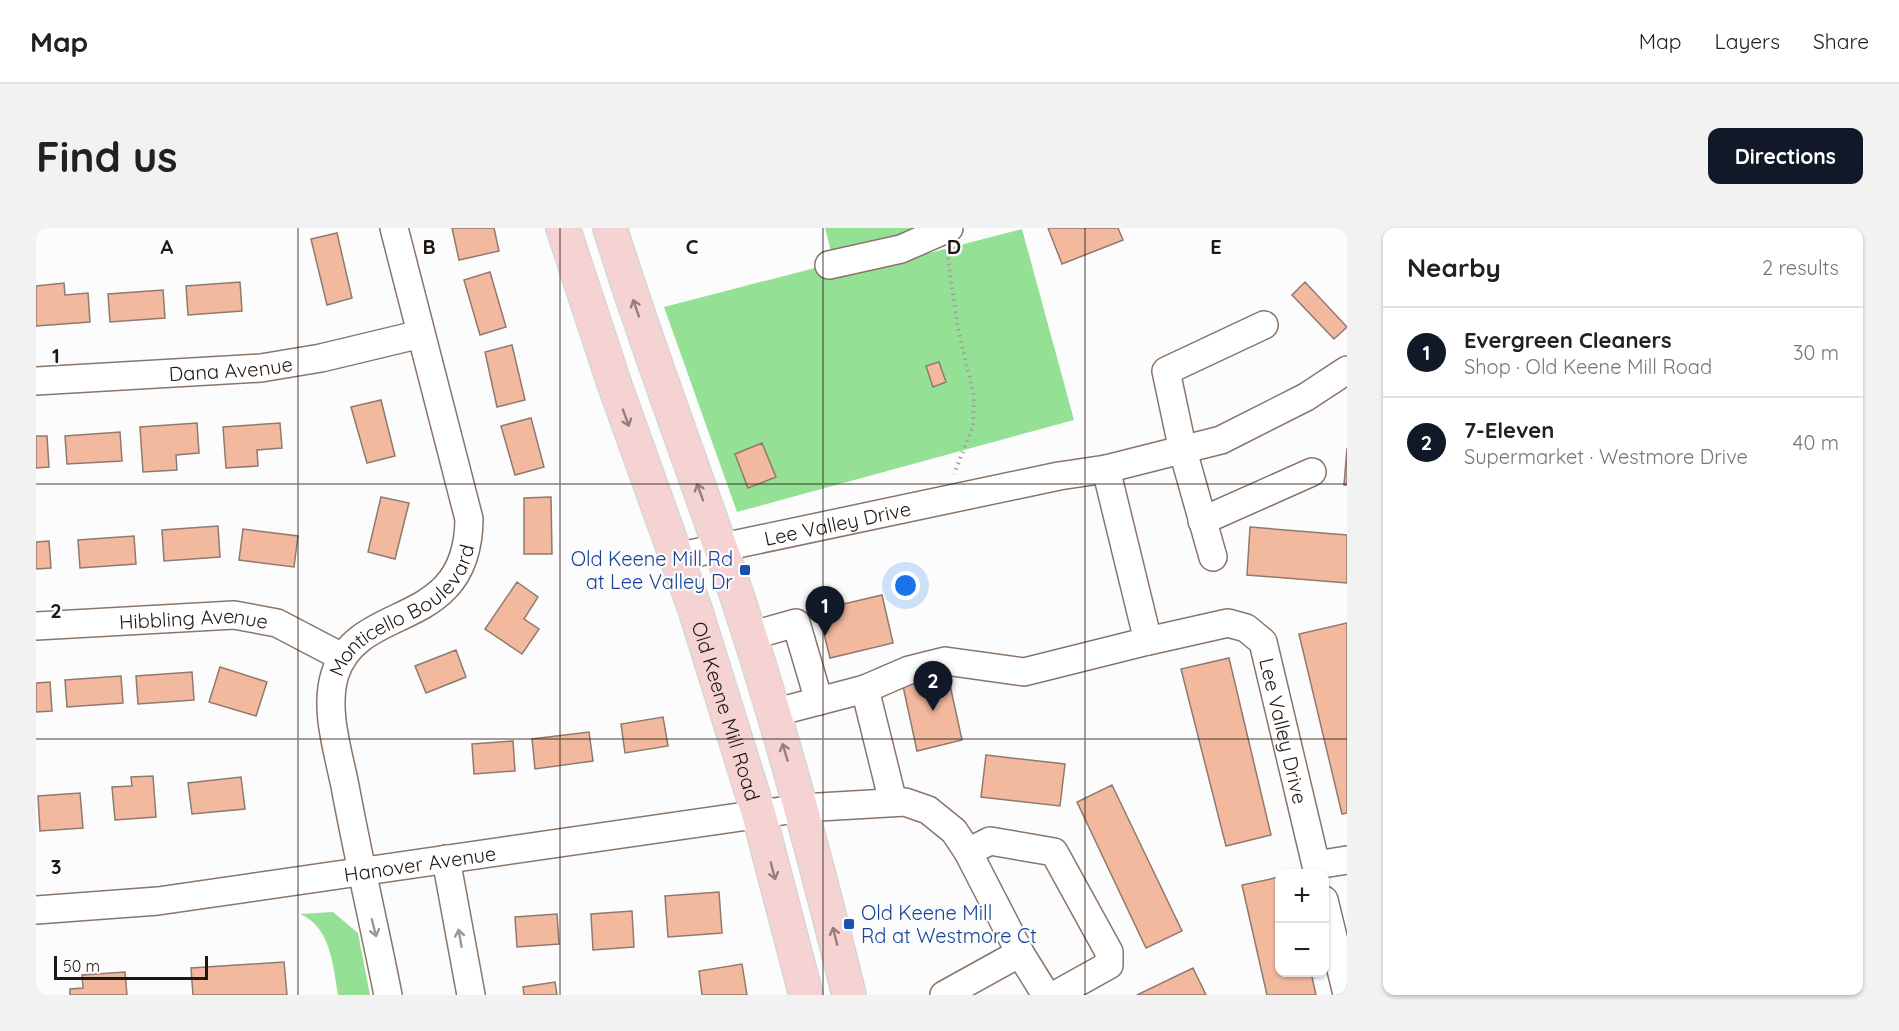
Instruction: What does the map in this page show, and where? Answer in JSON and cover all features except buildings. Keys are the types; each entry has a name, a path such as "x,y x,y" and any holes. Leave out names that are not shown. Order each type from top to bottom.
{"main road":[{"name":"Old Keene Mill Road","path":"563,228 614,383 676,556 759,815 806,995"},
{"path":"610,228 673,418 750,636 802,808 849,995"}],"street":[{"name":"Monticello Boulevard","path":"388,995 360,871 333,723 335,675 342,657 379,628 439,595 454,578 465,555 469,519 394,228"},
{"path":"829,265 901,249 945,230"},
{"path":"1213,557 1183,452 1166,371 1264,325"},
{"name":"Dana Avenue","path":"36,381 261,368 321,358 421,334"},
{"name":"Lee Valley Drive","path":"676,556 1183,452 1221,440 1306,398 1347,370"},
{"path":"1106,469 1148,641"},
{"path":"1202,521 1312,472"},
{"name":"Hibbling Avenue","path":"36,626 234,615 277,623 342,657"},
{"path":"750,636 796,623 819,701"},
{"name":"Lee Valley Drive","path":"773,713 865,689 909,670 945,661 1024,672 1228,623 1246,628 1263,642 1317,869 1347,860"},
{"path":"865,689 893,802"},
{"name":"Hanover Avenue","path":"36,910 158,901 802,808 905,802 928,810 954,831 968,852 1020,953 1046,995"},
{"path":"968,852 990,841 1053,852 1109,952 1109,965 1055,995"},
{"path":"446,859 471,995"},
{"path":"1329,920 1347,994"},
{"path":"944,995 1020,953"}],"path":[{"path":"943,500 973,426 974,396 958,329 945,230"}],"green space":[{"path":"825,228 958,228 837,277 1022,229 1074,420 737,512 664,307 834,263"},
{"path":"333,912 358,933 370,995 338,995 329,948 318,928 300,914"}],"place":[{"name":"Old Keene Mill Rd at Lee Valley Dr","path":"745,570"},
{"name":"Evergreen Cleaners","path":"825,636"},
{"name":"7-Eleven","path":"933,711"},
{"name":"Old Keene Mill Rd at Westmore Ct","path":"849,924"}]}
